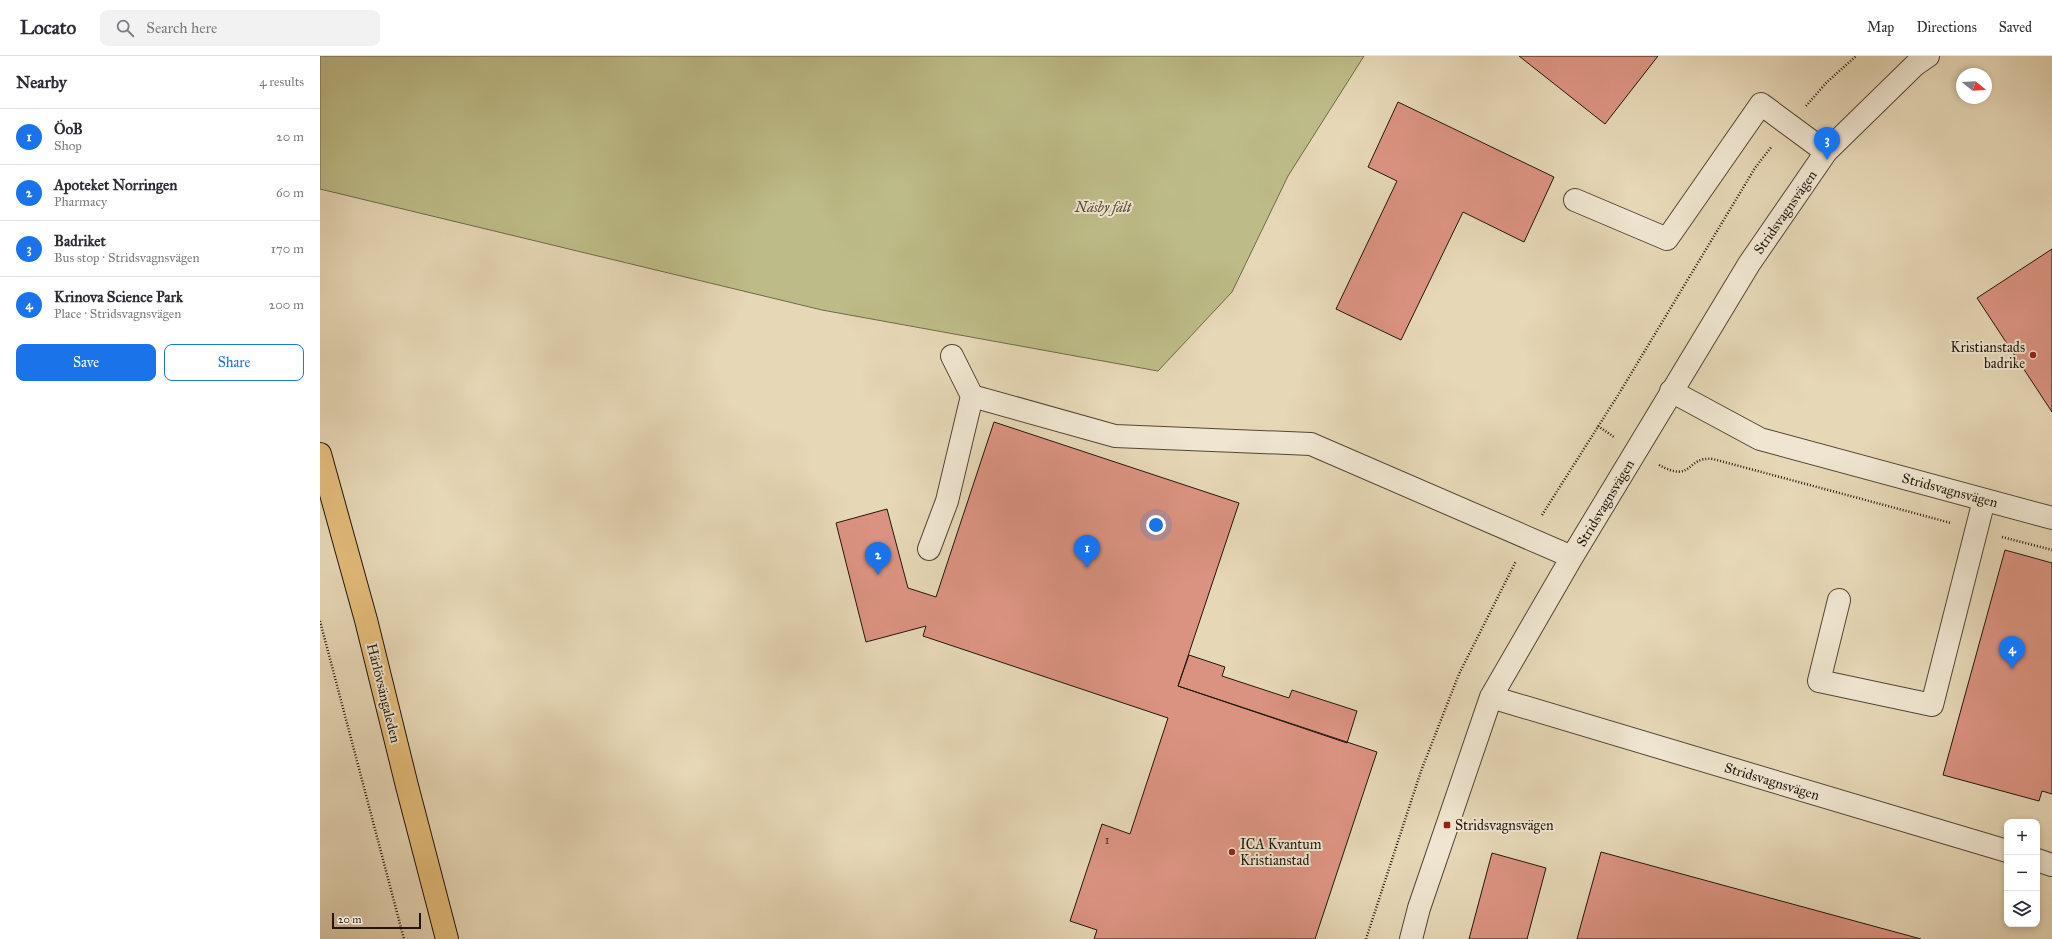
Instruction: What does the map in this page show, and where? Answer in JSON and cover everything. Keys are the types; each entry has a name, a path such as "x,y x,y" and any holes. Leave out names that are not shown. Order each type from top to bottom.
{"main road":[{"name":"Härlövsängaleden","path":"320,454 366,620 406,786 447,937"}],"street":[{"name":"Stridsvagnsvägen","path":"1411,939 1421,901 1491,697 1572,557 1748,264 1826,152 1915,65 1928,56"},
{"path":"1575,200 1668,239 1761,104 1826,152"},
{"path":"929,549 947,501 972,396 952,356"},
{"name":"Stridsvagnsvägen","path":"1671,391 1760,439 2052,518"},
{"path":"972,396 1115,436 1311,444 1572,557"},
{"path":"1839,600 1819,681 1932,705 1984,500"},
{"name":"Stridsvagnsvägen","path":"1491,697 2004,850"},
{"path":"2040,861 2052,865"}],"path":[{"path":"1366,939 1421,771 1459,674 1528,538 1755,168 1789,125 1828,82 1856,56"},
{"path":"1598,426 1636,452 1672,472 1679,473 1686,471 1704,458 1713,459 2052,550"},
{"path":"320,622 404,939"}],"green space":[{"name":"Näsby fält","path":"320,56 1364,56 1288,176 1232,292 1158,371 822,310 320,189"}],"building":[{"path":"1519,56 1658,56 1605,124"},
{"path":"1398,102 1554,177 1524,242 1463,212 1401,340 1336,309 1397,181 1368,167"},
{"name":"Kristianstads badrike","path":"2052,249 2052,412 1977,298"},
{"path":"994,422 1239,503 1178,686 1377,752 1315,939 1094,939 1097,930 1070,921 1102,824 1130,834 1168,718 923,636 926,626 866,642 836,523 887,509 908,588 936,597"},
{"path":"2005,550 2052,563 2052,794 2042,791 2039,801 1943,775"},
{"path":"1189,655 1225,667 1222,676 1289,698 1292,690 1357,711 1347,743 1178,686"},
{"path":"1601,852 1921,939 1577,939"},
{"path":"1492,853 1546,868 1527,939 1469,939"}],"place":[{"name":"Badriket","path":"1827,160"},
{"name":"Kristianstads badrike","path":"2033,355"},
{"name":"ÖoB","path":"1087,568"},
{"name":"Apoteket Norringen","path":"878,575"},
{"name":"Krinova Science Park","path":"2012,669"},
{"name":"Stridsvagnsvägen","path":"1447,825"},
{"name":"ICA Kvantum Kristianstad","path":"1232,852"}]}
